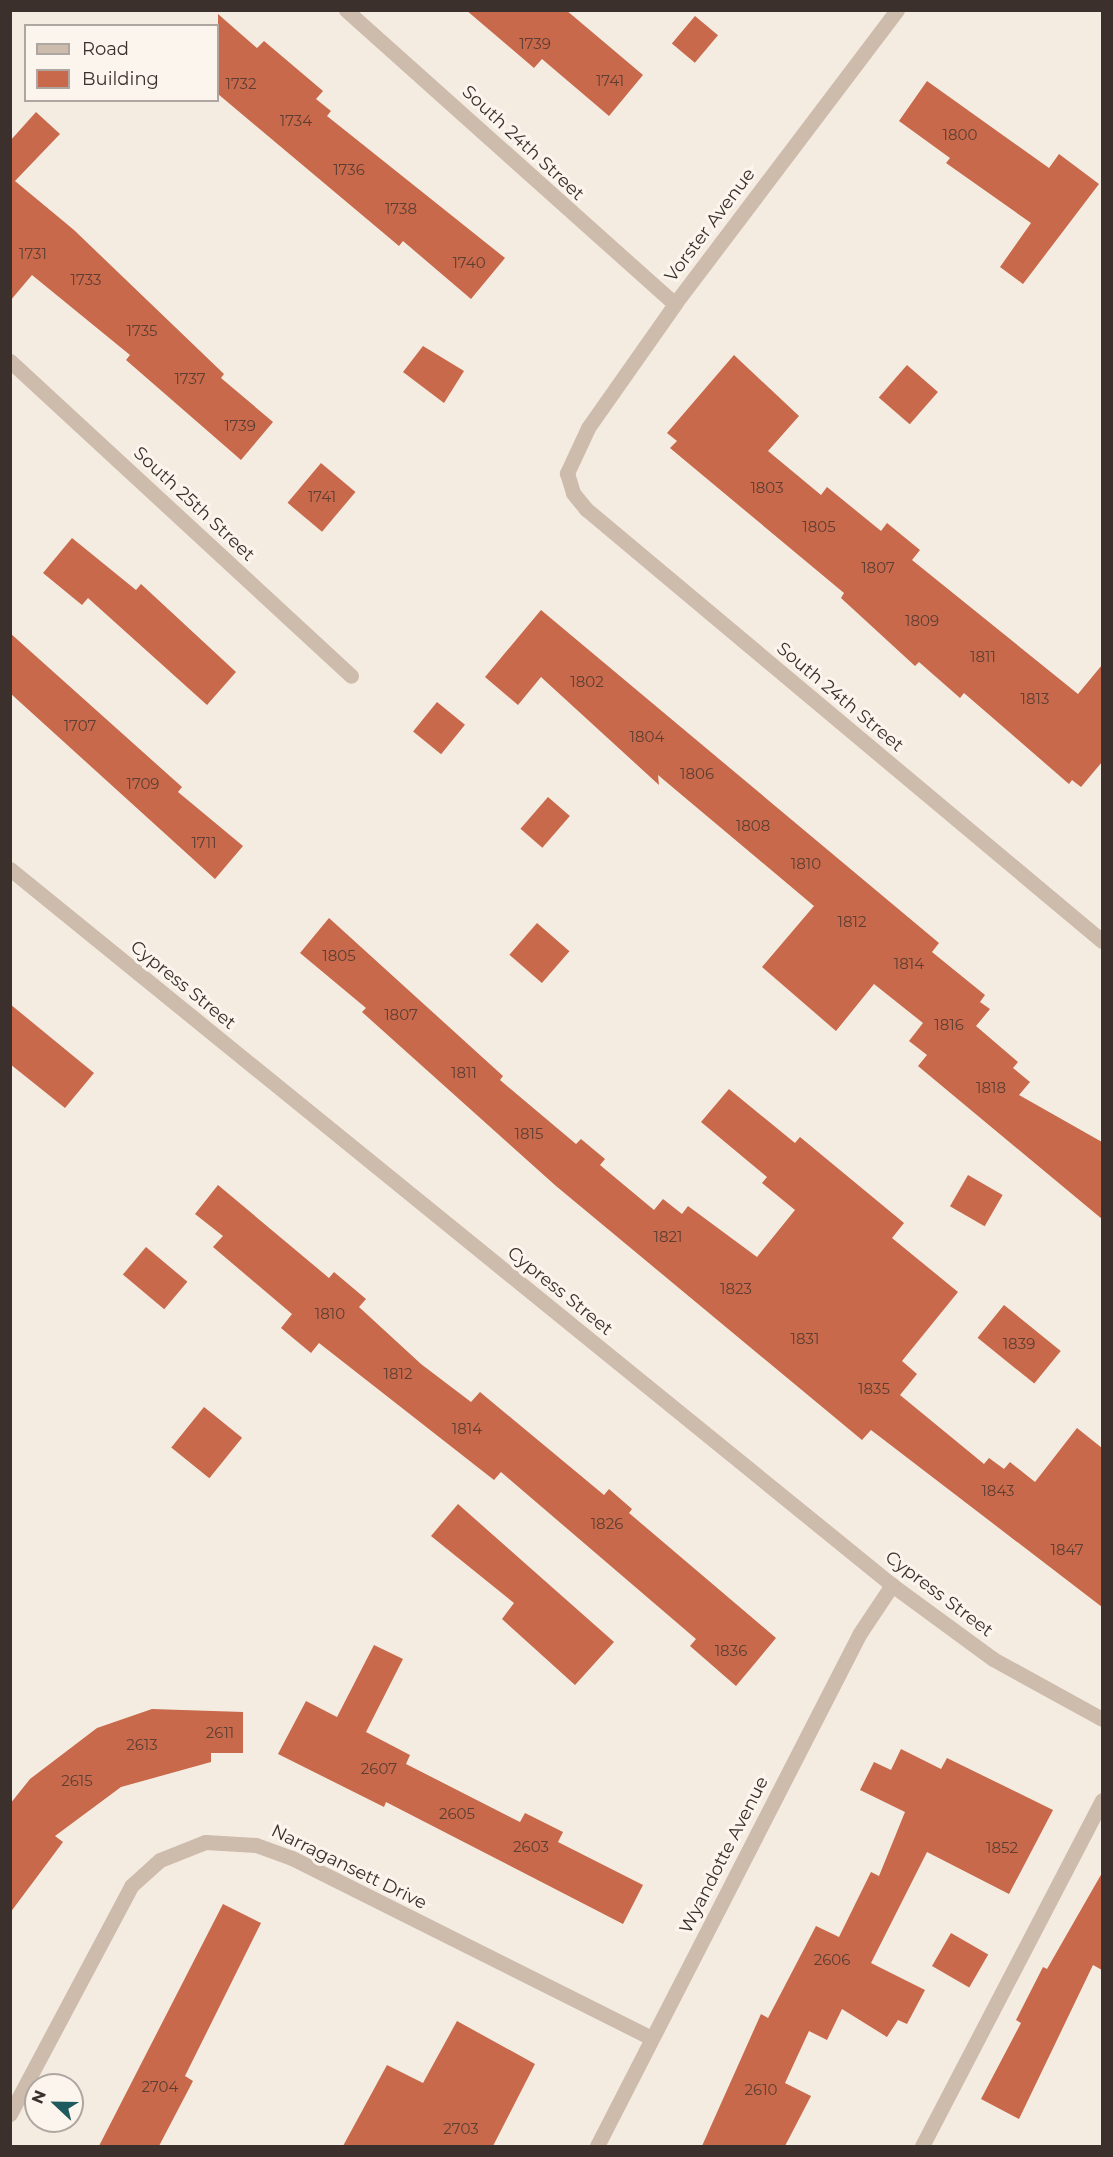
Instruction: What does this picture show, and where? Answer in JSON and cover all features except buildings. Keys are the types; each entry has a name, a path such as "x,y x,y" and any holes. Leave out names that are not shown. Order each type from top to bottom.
{"street":[{"name":"South 24th Street","path":"346,10 675,304"},
{"name":"Vorster Avenue","path":"567,473 588,428 675,304 897,10"},
{"name":"South 25th Street","path":"10,361 351,676"},
{"name":"South 24th Street","path":"567,473 573,493 586,509 1102,941"},
{"name":"Cypress Street","path":"10,869 891,1585 993,1659 1102,1719"},
{"name":"Wyandotte Avenue","path":"597,2146 860,1633 891,1585"},
{"path":"922,2146 1102,1800"},
{"name":"Narragansett Drive","path":"10,2114 131,1886 160,1860 204,1842 256,1845 291,1858 651,2038"}]}
